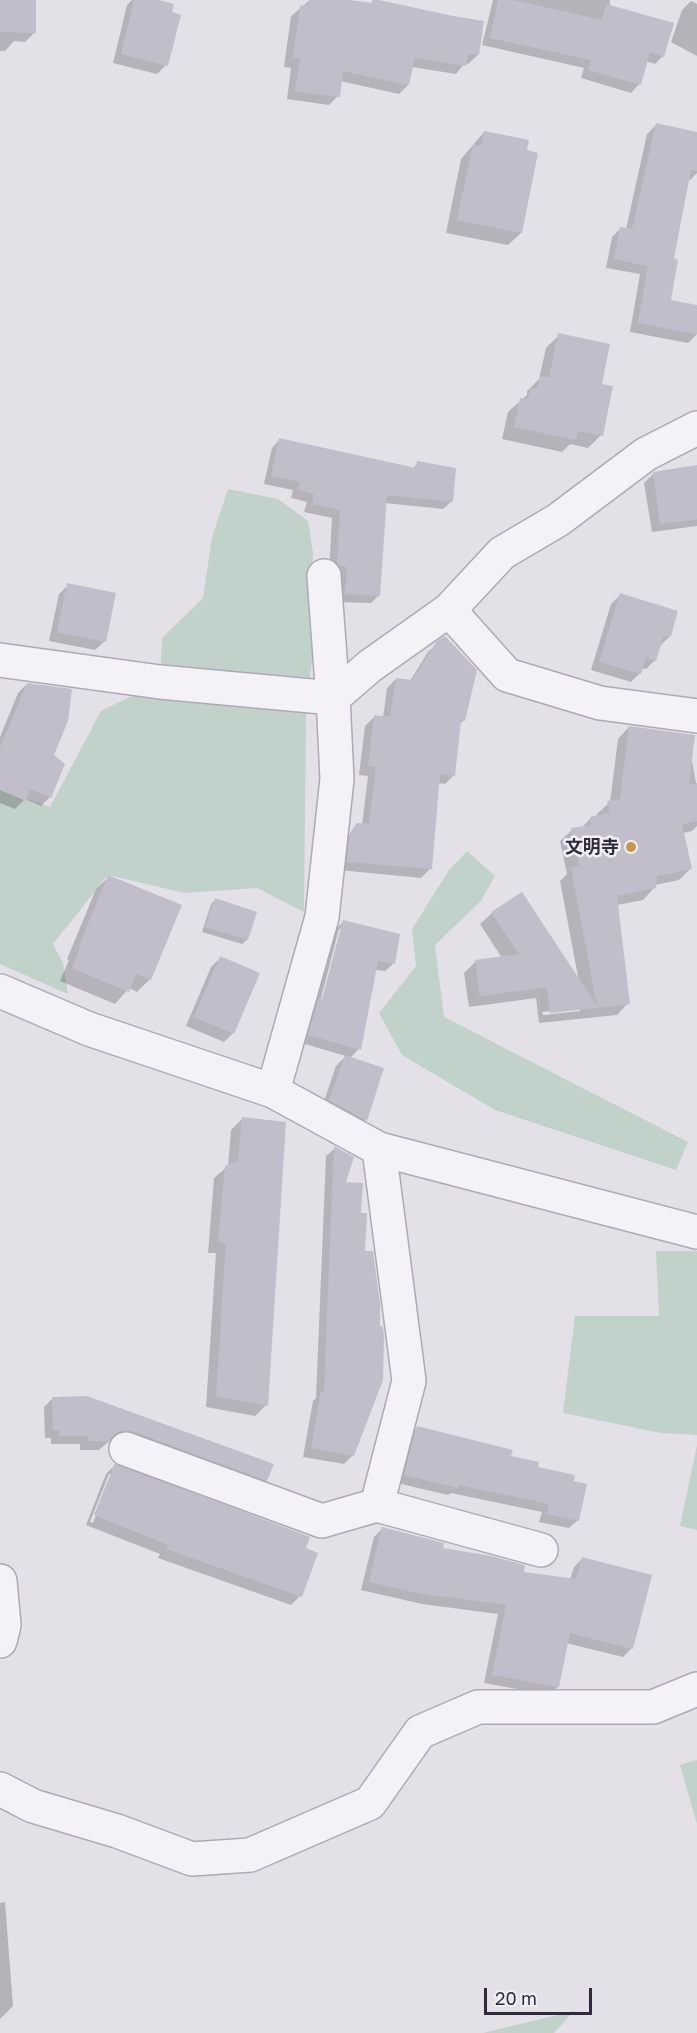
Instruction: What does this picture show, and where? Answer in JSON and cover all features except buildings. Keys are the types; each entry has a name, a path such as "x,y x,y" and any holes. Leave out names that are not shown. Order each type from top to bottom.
{"street":[{"path":"0,660 160,682 333,698 370,666 449,610 502,554 558,520 646,454 697,428"},
{"path":"273,1091 322,916 337,779 324,576"},
{"path":"449,610 507,675 600,703 697,716"},
{"path":"0,991 89,1029 273,1091 380,1149 697,1232"},
{"path":"377,1505 409,1381 380,1149"},
{"path":"126,1449 322,1521 377,1505 541,1550"},
{"path":"0,1581 4,1625 0,1641"},
{"path":"0,1788 33,1806 117,1831 192,1859 250,1855 370,1803 420,1732 477,1707 654,1707 697,1689"}],"shaded area":[{"path":"228,489 278,499 308,521 313,553 311,593 313,651 306,712 304,912 257,888 185,893 108,875 53,944 63,963 68,994 0,964 0,790 50,807 101,711 160,682 162,638 203,598 212,537"},
{"path":"467,851 495,876 481,901 435,945 444,1017 688,1142 676,1170 495,1110 402,1055 379,1013 416,966 412,929 449,870"},
{"path":"656,1251 697,1251 697,1435 661,1433 563,1413 575,1316 659,1316"},
{"path":"697,1445 697,1530 680,1526"},
{"path":"697,1760 697,1824 680,1765"},
{"path":"574,2011 554,2033 483,2033"}],"place":[{"name":"文明寺","path":"631,847"}]}
